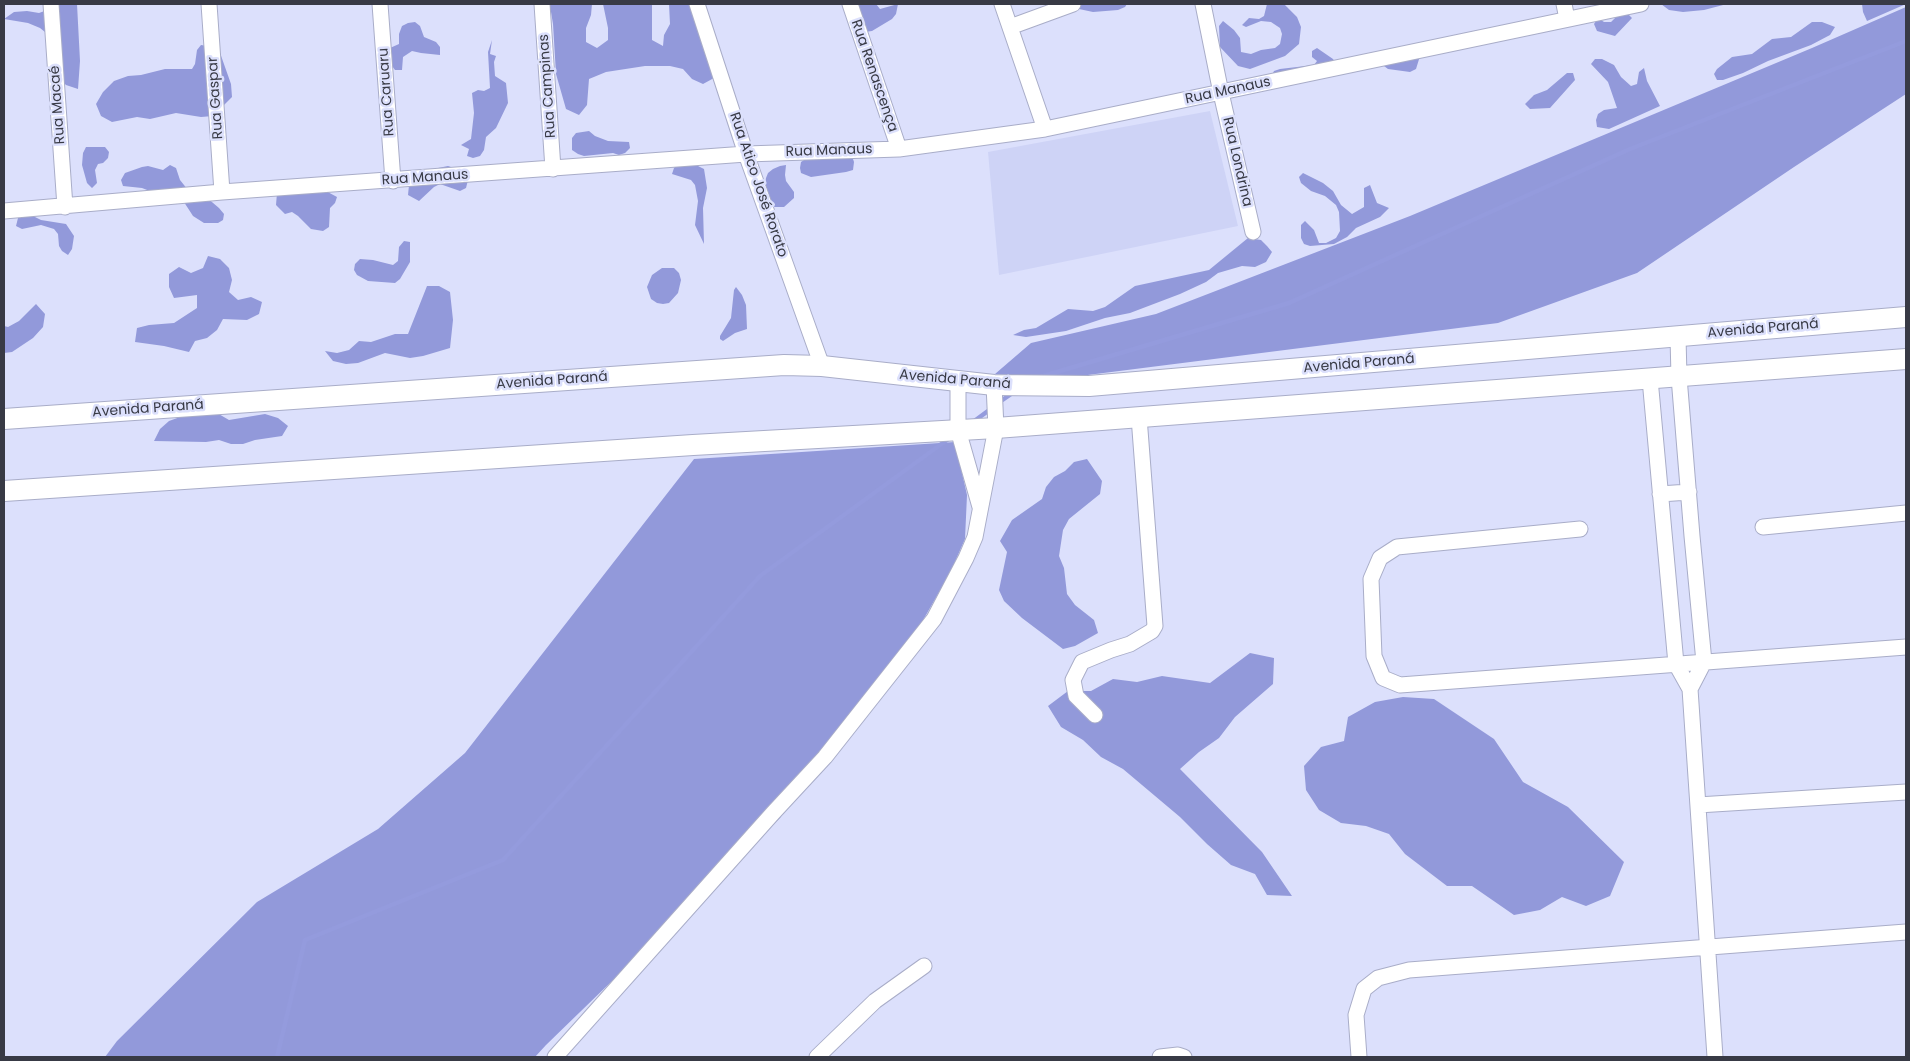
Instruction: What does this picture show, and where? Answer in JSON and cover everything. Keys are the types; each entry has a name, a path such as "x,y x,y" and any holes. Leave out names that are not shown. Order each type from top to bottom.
{"main road":[{"name":"Avenida Paraná","path":"4,419 774,365 822,366 1001,385 1089,386 1906,317"},
{"path":"4,491 664,447 996,428 1906,359"}],"street":[{"name":"Rua Macaé","path":"51,4 65,206"},
{"name":"Rua Gaspar","path":"209,4 222,192"},
{"name":"Rua Caruaru","path":"380,4 392,181"},
{"name":"Rua Campinas","path":"542,4 553,169"},
{"name":"Rua Atico José Rorato","path":"697,4 746,154 822,366"},
{"name":"Rua Renascença","path":"850,4 899,148"},
{"path":"1002,4 1045,129"},
{"path":"1010,27 1073,4"},
{"name":"Rua Londrina","path":"1203,4 1253,232"},
{"path":"1564,4 1567,19"},
{"name":"Rua Manaus","path":"4,211 222,192 746,154 899,148 1045,129 1641,4"},
{"path":"1678,337 1679,377 1704,662 1690,689"},
{"path":"1650,379 1676,664 1690,689 1715,1057"},
{"path":"958,381 958,430 981,511"},
{"path":"555,1057 825,757 934,619 975,537 996,428 1001,385"},
{"path":"1095,715 1076,696 1073,680 1082,662 1130,644 1152,631 1155,626 1139,417"},
{"path":"1660,494 1689,492"},
{"path":"1763,527 1906,513"},
{"path":"1580,529 1397,547 1380,558 1371,580 1374,656 1383,678 1400,685 1906,647"},
{"path":"1668,578 1696,575"},
{"path":"1698,804 1906,792"},
{"path":"1359,1057 1356,1014 1364,989 1378,978 1409,970 1906,932"},
{"path":"817,1057 875,1001 924,966"},
{"path":"1160,1057 1178,1055 1184,1057"}],"shaded area":[{"path":"50,4 77,4 80,61 78,89 66,85 57,76 50,36 40,28 28,23 4,19 14,12 27,11 39,13 50,9"},
{"path":"546,4 592,4 591,15 586,28 586,42 597,48 608,40 608,28 603,4 652,4 652,40 663,46 664,35 670,24 669,4 693,4 714,78 703,84 692,79 683,69 670,66 645,66 606,72 589,79 587,105 579,115 566,109 556,74 551,12"},
{"path":"851,4 876,4 880,9 898,4 896,14 892,19 872,31 865,32"},
{"path":"1079,4 1127,4 1118,10 1093,12 1079,9"},
{"path":"1267,4 1284,4 1297,17 1301,27 1299,44 1285,56 1250,69 1238,66 1220,47 1219,26 1223,21 1234,30 1240,38 1241,52 1251,54 1275,48 1280,44 1282,34 1280,28 1271,22 1261,21 1246,27 1242,25 1249,18 1259,19 1264,16"},
{"path":"1661,4 1727,4 1704,10 1683,12 1669,10"},
{"path":"1862,4 1906,4 1867,21"},
{"path":"1906,7 1906,94 1637,273 1498,323 1064,378 995,374 1031,343 1156,314 1410,216"},
{"path":"1620,13 1627,13 1632,18 1615,36 1597,31 1594,24 1598,18 1604,22 1611,22"},
{"path":"415,22 420,26 424,37 436,42 440,47 440,55 412,51 403,57 402,70 395,70 392,66 390,48 399,44 399,34 402,26"},
{"path":"1812,22 1822,22 1835,27 1830,35 1811,45 1768,61 1743,73 1723,80 1717,80 1714,74 1717,69 1732,57 1752,54 1772,39 1791,37"},
{"path":"492,40 490,54 496,56 494,62 495,76 506,83 508,103 496,128 486,137 484,150 480,156 473,158 467,156 469,149 461,145 471,139 474,113 472,93 490,88 488,52"},
{"path":"201,45 214,47 219,50 231,84 232,97 213,116 201,117 176,113 150,119 137,117 112,122 101,116 96,104 103,92 114,81 128,76 165,69 192,69 195,64 197,50"},
{"path":"1317,48 1333,59 1339,68 1270,79 1274,71 1280,69 1314,65 1317,61 1312,57 1312,51"},
{"path":"1420,56 1416,69 1410,72 1388,69 1382,62"},
{"path":"1595,59 1602,59 1614,65 1621,77 1631,86 1637,84 1639,72 1644,68 1647,81 1660,106 1609,129 1597,127 1596,120 1598,114 1604,110 1617,108 1608,82 1591,64"},
{"path":"1567,73 1573,73 1575,80 1550,108 1530,109 1525,104 1534,95 1547,90"},
{"path":"1210,111 1238,226 999,275 988,152"},
{"path":"589,131 595,136 608,141 629,142 630,148 625,153 619,155 613,153 584,156 572,150 572,138 576,133"},
{"path":"86,147 105,147 109,152 108,158 103,163 98,164 95,170 97,183 92,188 87,183 82,165 83,153"},
{"path":"852,156 854,162 853,170 811,177 801,173 801,162 807,158"},
{"path":"679,163 698,166 704,169 707,188 703,208 704,244 695,225 698,201 695,185 691,180 672,174 674,168"},
{"path":"170,165 176,168 180,180 188,190 206,197 219,208 224,214 223,220 218,223 204,223 193,216 182,199 142,188 123,186 121,180 125,173 148,166 163,170"},
{"path":"786,165 786,181 794,192 794,198 784,207 771,207 764,191 766,178 773,169"},
{"path":"448,166 454,168 468,180 466,188 460,191 440,184 419,201 408,195 409,185 423,171"},
{"path":"1303,173 1323,183 1333,191 1341,205 1352,214 1364,207 1364,188 1370,185 1377,203 1389,208 1380,217 1356,228 1347,237 1334,244 1310,246 1304,244 1301,238 1301,225 1305,221 1314,230 1319,243 1326,243 1336,238 1340,231 1339,212 1336,205 1325,196 1311,191 1301,183 1299,177"},
{"path":"324,190 337,197 335,203 330,208 329,227 323,231 311,229 298,216 292,212 285,214 276,205 277,193"},
{"path":"25,212 41,220 66,224 74,236 72,249 68,255 59,246 58,234 54,229 41,225 22,229 16,226 19,214"},
{"path":"1248,238 1261,240 1272,252 1266,262 1255,267 1242,266 1218,273 1206,282 1180,294 1130,313 1105,318 1066,331 1026,337 1013,335 1024,330 1036,328 1068,309 1093,311 1105,307 1135,286 1209,270"},
{"path":"404,241 410,242 410,262 400,279 395,283 368,281 357,275 354,270 355,264 360,259 393,265 398,261 399,247"},
{"path":"208,256 220,259 229,268 232,280 229,292 238,300 251,297 262,302 259,314 247,320 223,319 217,330 207,338 195,341 189,352 135,342 137,328 174,323 197,308 197,295 174,298 169,287 169,274 179,267 191,273 203,268"},
{"path":"662,268 674,268 679,273 681,280 678,293 669,303 663,304 651,299 647,287 652,275"},
{"path":"427,286 439,286 450,292 453,320 450,348 410,358 385,353 358,363 346,364 333,361 325,351 337,353 349,350 359,341 371,342 395,334 408,334"},
{"path":"736,287 746,305 747,329 735,333 723,341 720,339 720,336 731,318"},
{"path":"36,304 45,314 43,327 33,338 12,352 4,353 4,326 8,327 19,321"},
{"path":"217,413 229,420 265,414 278,418 288,426 282,436 255,440 243,444 231,444 219,440 206,442 154,441 160,429 169,421 180,417"},
{"path":"955,442 967,495 965,539 950,573 922,622 816,761 780,818 535,1057 105,1057 117,1041 257,902 378,829 465,753 694,459"},
{"path":"1087,459 1102,481 1100,494 1069,519 1063,530 1059,556 1064,568 1067,594 1075,605 1094,620 1098,633 1075,646 1063,649 1022,618 1004,601 999,590 1007,552 1000,541 1012,520 1042,499 1046,487 1054,477 1065,471 1074,462"},
{"path":"1250,653 1274,658 1273,684 1235,717 1219,738 1180,769 1262,852 1292,896 1267,895 1255,874 1231,865 1180,817 1123,769 1101,757 1083,740 1061,727 1048,706 1068,691 1091,691 1113,679 1137,682 1162,676 1210,683"},
{"path":"1403,697 1434,699 1494,739 1523,782 1568,807 1624,862 1610,896 1586,906 1562,897 1540,910 1514,915 1472,886 1447,886 1405,854 1389,834 1366,826 1341,823 1319,810 1306,790 1304,766 1321,747 1344,741 1348,717 1375,702"}],"waterway":[{"path":"1040,377 1289,303 1630,149 1906,41"},
{"path":"998,403 1014,392"},
{"path":"973,422 992,408"},
{"path":"277,1057 305,940 503,860 760,576 951,437"}]}
